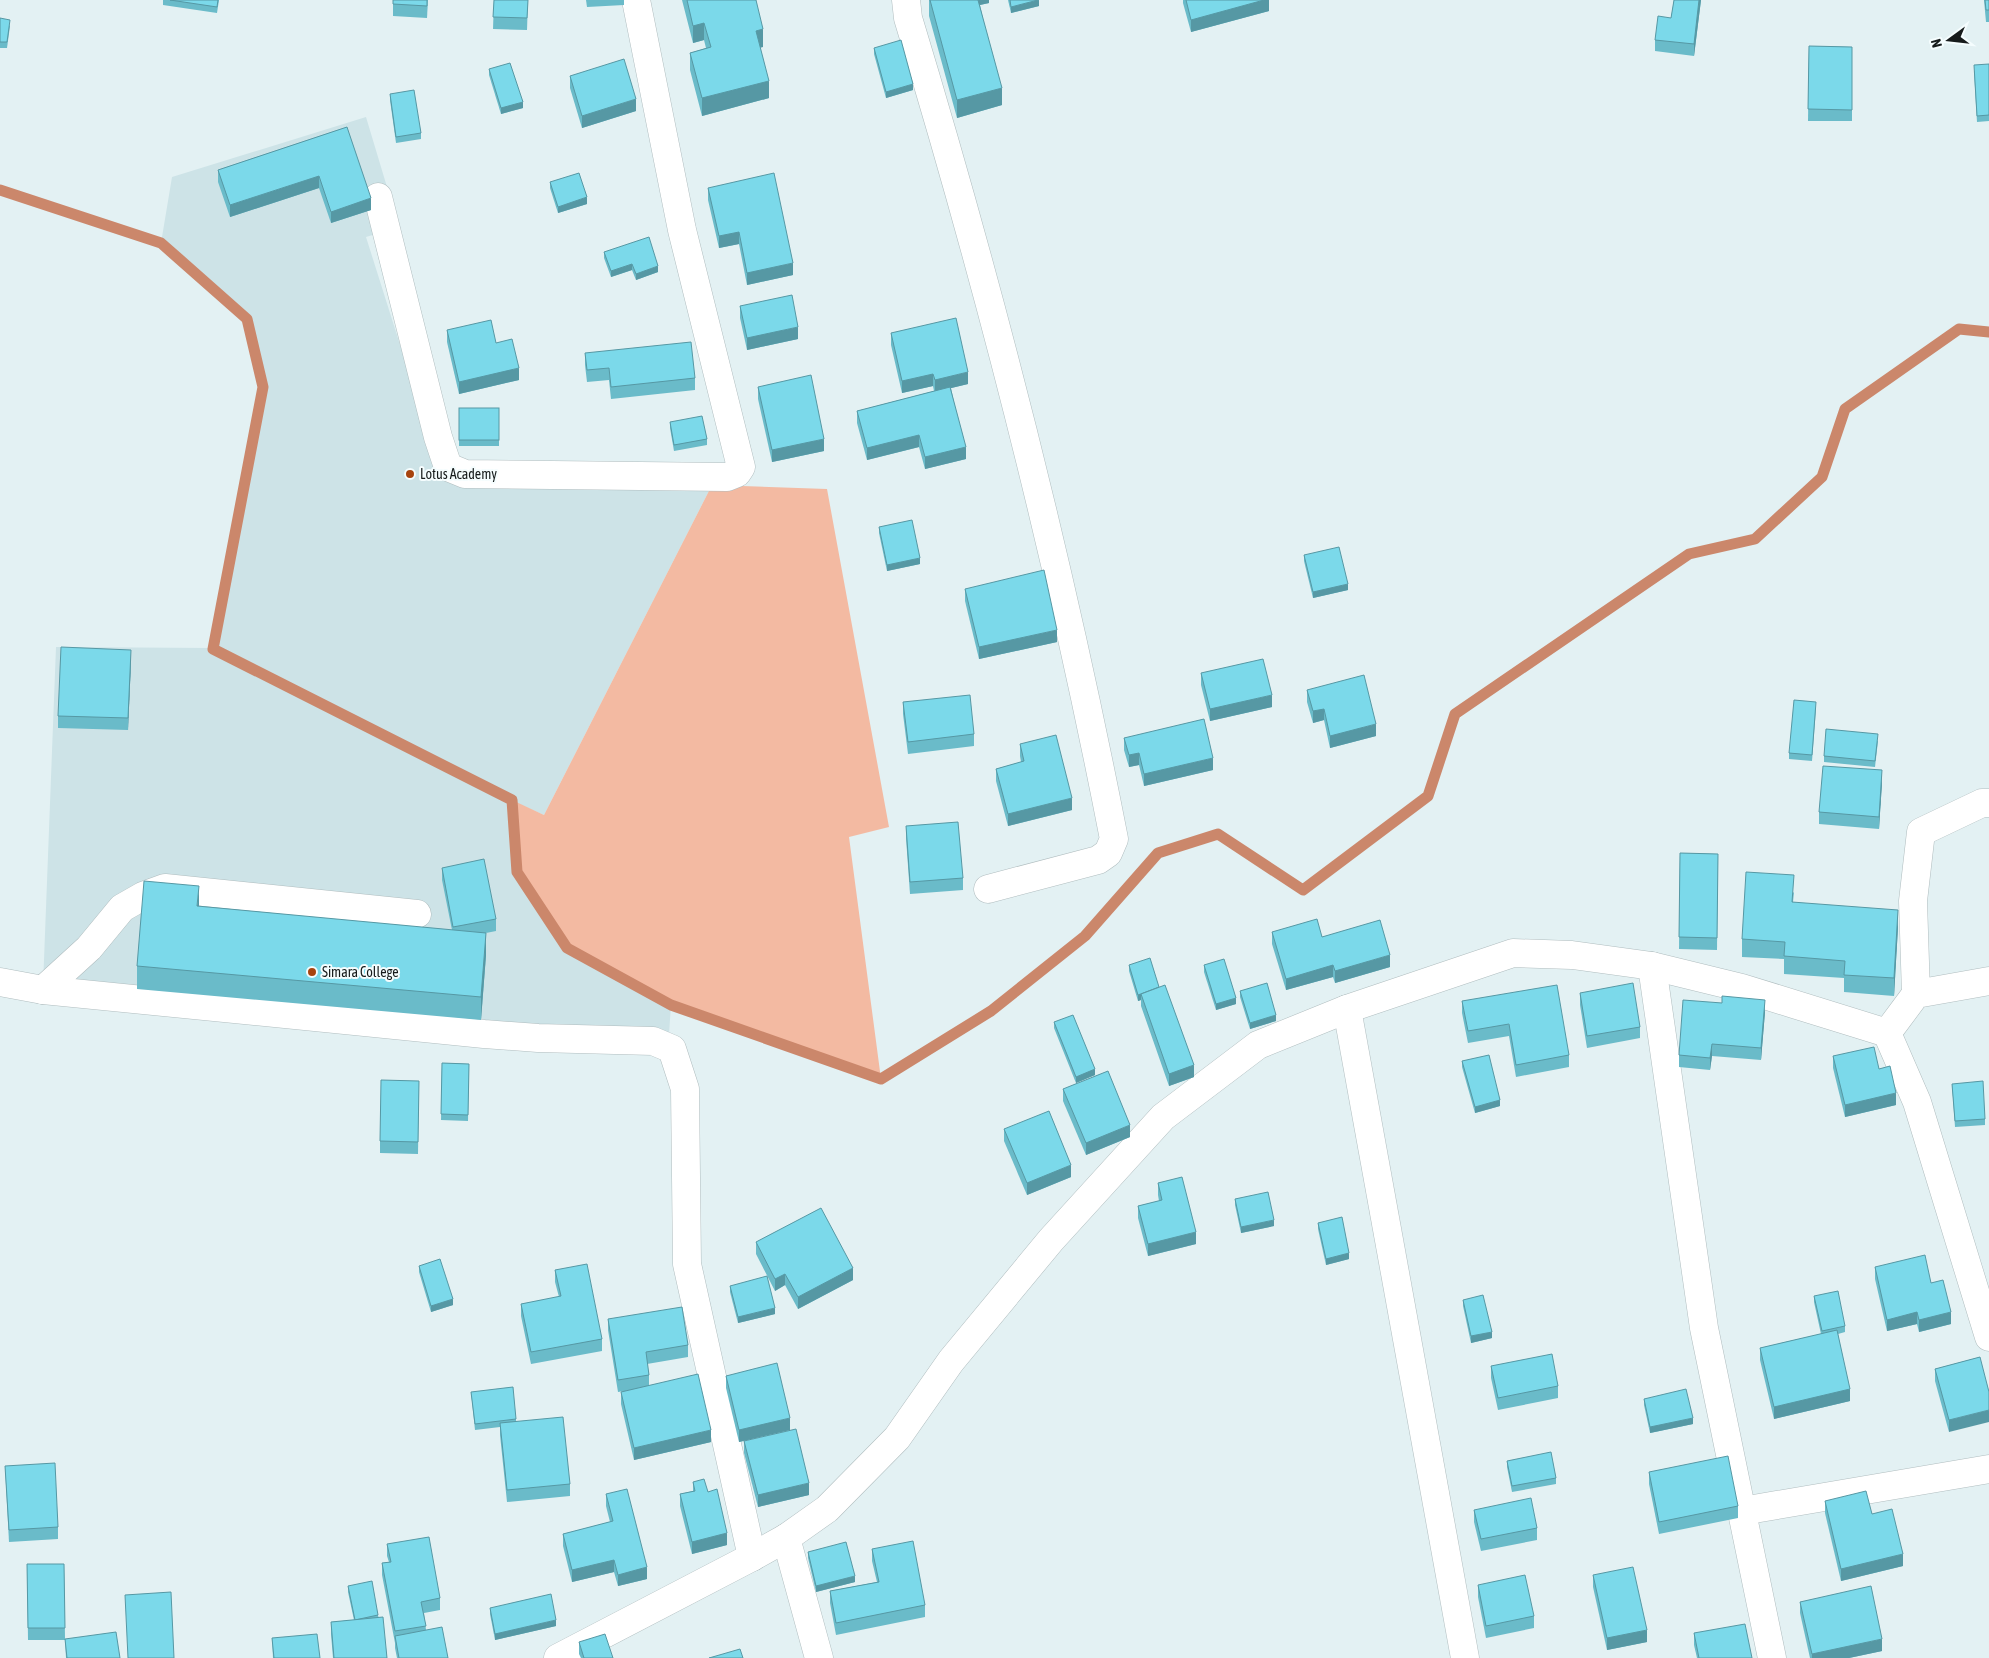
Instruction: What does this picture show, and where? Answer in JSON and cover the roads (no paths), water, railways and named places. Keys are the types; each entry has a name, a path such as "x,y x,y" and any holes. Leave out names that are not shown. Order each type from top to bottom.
{"street":[{"path":"378,197 438,437 448,467 465,474 727,477 737,473 741,467 682,230 636,0"},
{"path":"906,0 908,18 957,179 990,300 1090,718 1114,839 1108,853 1098,860 988,889"},
{"path":"1887,1033 1916,994 1913,901 1921,832 1982,803 1989,803"},
{"path":"43,990 89,948 122,908 143,896 165,888 417,914"},
{"path":"558,1658 752,1557 786,1538 827,1509 897,1438 952,1361 1051,1240 1163,1117 1258,1045 1346,1009 1513,953 1572,955 1652,966 1742,988 1887,1033 1918,1102 1989,1338"},
{"path":"1652,966 1704,1328 1772,1658"},
{"path":"1916,994 1989,981"},
{"path":"0,982 43,990 493,1034 653,1041 672,1049 685,1089 686,1264 752,1557"},
{"path":"1346,1009 1465,1658"},
{"path":"1742,1512 1989,1469"},
{"path":"786,1538 820,1658"}],"waterway":[{"path":"0,190 161,243 247,319 263,387 213,649 512,800 517,872 567,948 671,1005 881,1079 991,1011 1085,936 1158,853 1218,834 1303,890 1428,796 1455,714 1689,554 1755,539 1822,477 1845,409 1959,329 1989,332"}],"place":[{"name":"Lotus Academy","path":"410,474"},
{"name":"Simara College","path":"312,972"}]}
